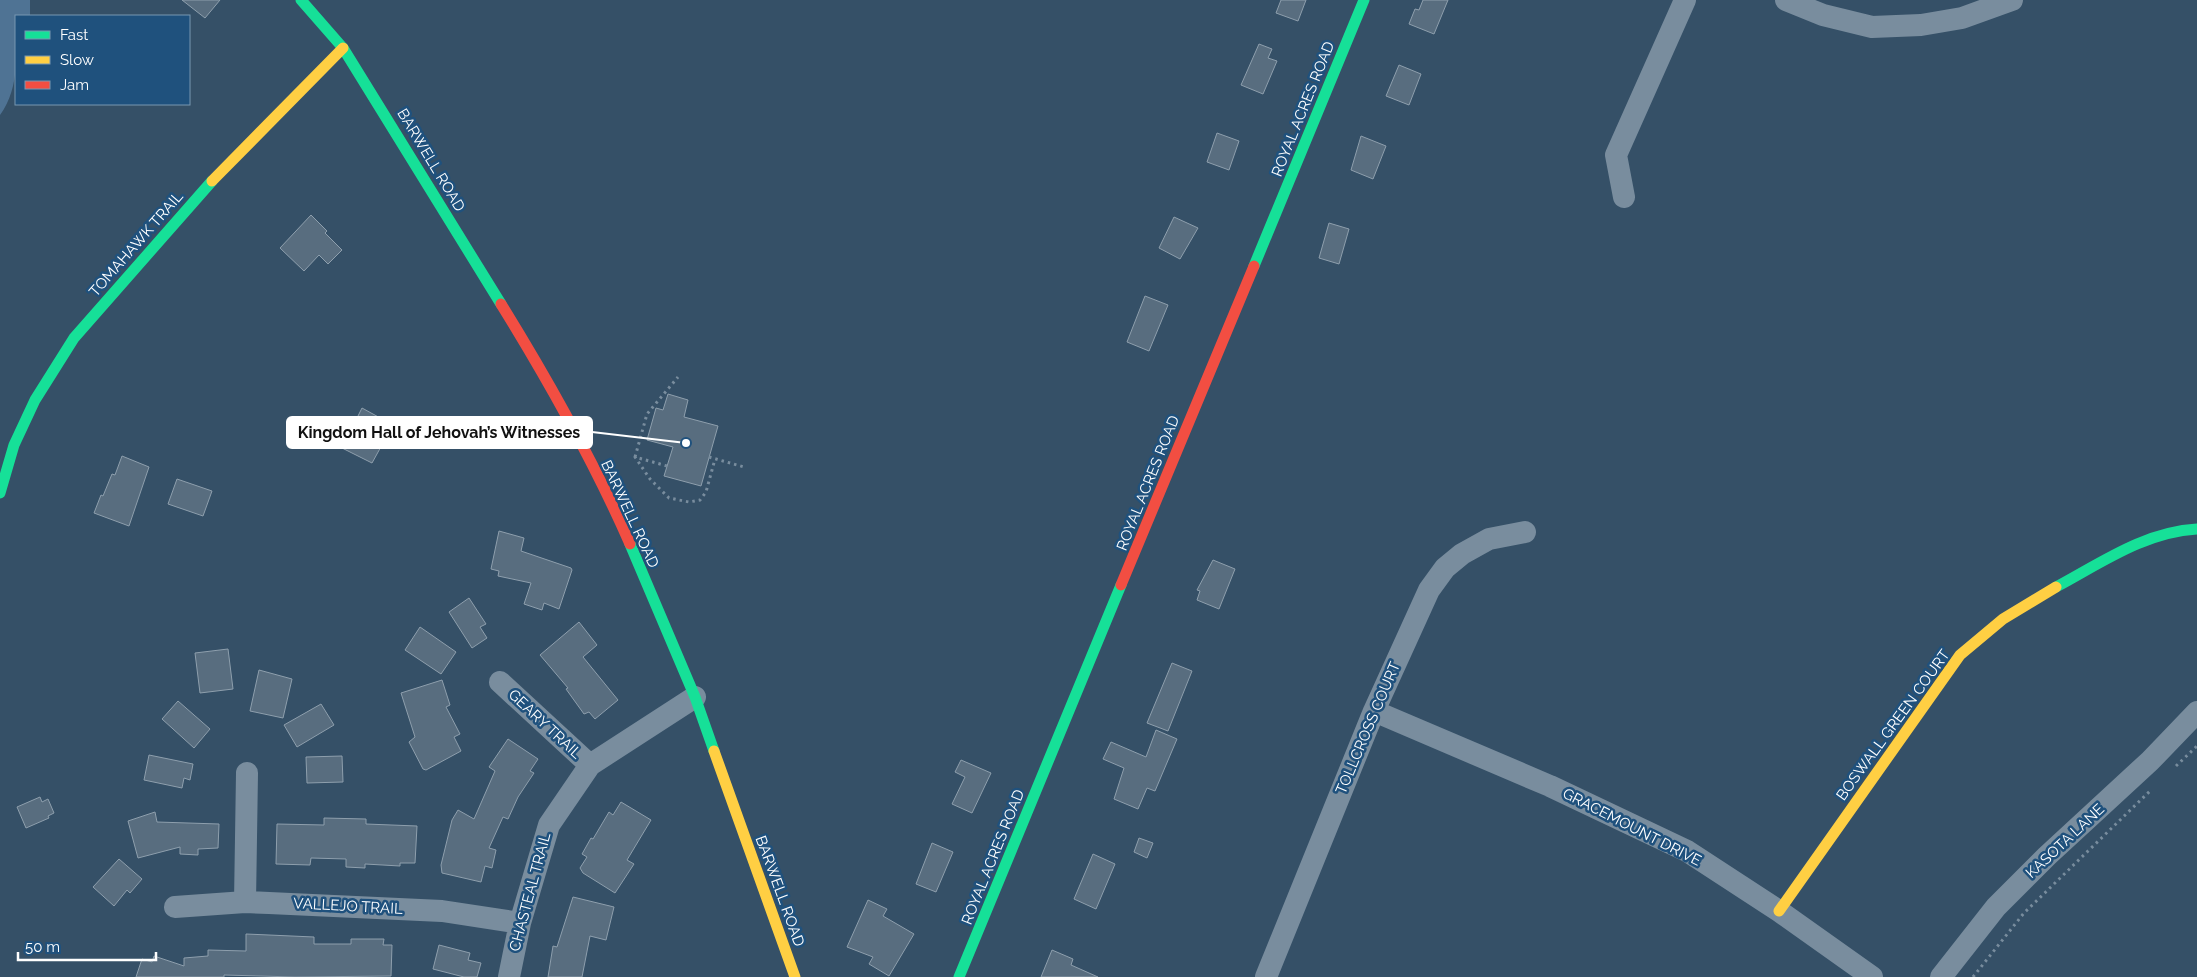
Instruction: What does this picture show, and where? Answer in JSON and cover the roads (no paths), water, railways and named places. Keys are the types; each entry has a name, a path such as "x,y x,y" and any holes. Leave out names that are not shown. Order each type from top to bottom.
{"street":[{"name":"BARWELL ROAD","path":"301,0 343,48 373,94 531,353 614,508 695,697 794,977"},
{"name":"ROYAL ACRES ROAD","path":"959,977 1364,0"},
{"path":"1624,197 1616,155 1685,0"},
{"path":"1786,0 1823,15 1872,27 1921,26 1962,18 2012,0"},
{"name":"TOMAHAWK TRAIL","path":"0,493 14,445 35,400 74,338 205,188 343,48"},
{"name":"BOSWALL GREEN COURT","path":"1780,912 1960,655 1996,624 2046,592 2108,558 2145,540 2186,528 2197,528"},
{"name":"TOLLCROSS COURT","path":"1266,977 1374,712 1429,590 1445,568 1462,554 1489,539 1525,532"},
{"name":"GEARY TRAIL","path":"500,682 590,765"},
{"name":"CHASTEAL TRAIL","path":"509,977 520,923 549,825 590,765 695,697"},
{"name":"GRACEMOUNT DRIVE","path":"1374,712 1550,786 1687,851 1780,912 1872,977"},
{"name":"KASOTA LANE","path":"1940,977 1996,907 2047,856 2150,760 2197,712"},
{"path":"245,902 247,772"},
{"name":"VALLEJO TRAIL","path":"175,907 245,902 442,911 520,923"}],"water":[{"path":"0,0 30,0 30,15 15,15 15,74 7,104 0,115"}],"place":[{"name":"Kingdom Hall of Jehovah’s Witnesses","path":"686,443"}]}
